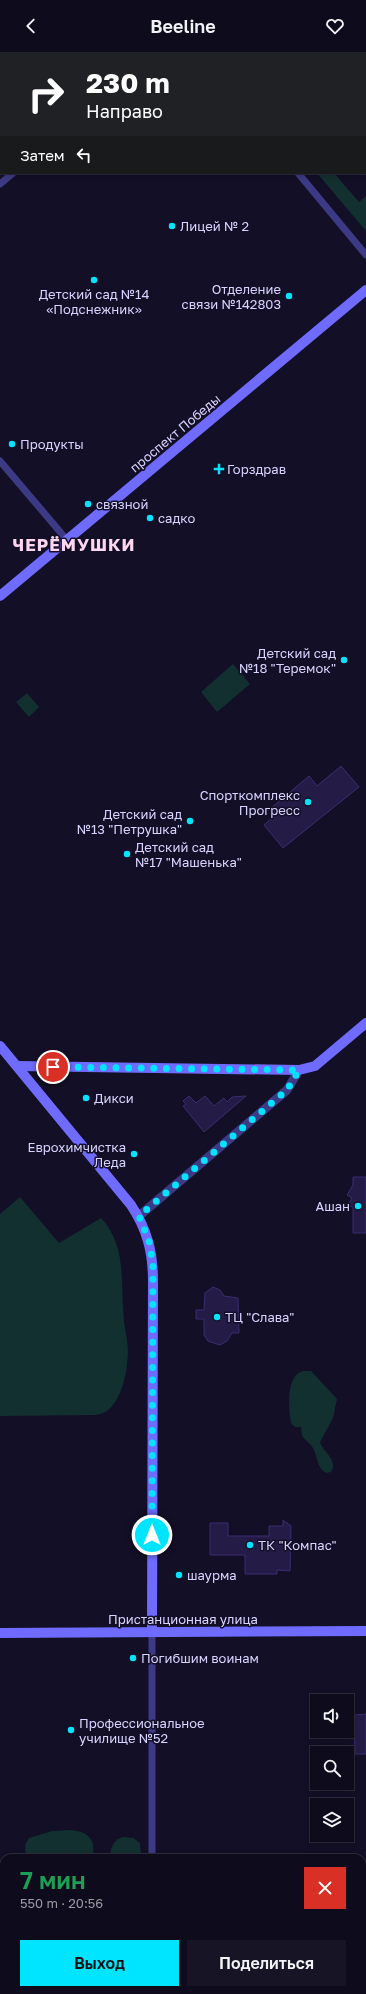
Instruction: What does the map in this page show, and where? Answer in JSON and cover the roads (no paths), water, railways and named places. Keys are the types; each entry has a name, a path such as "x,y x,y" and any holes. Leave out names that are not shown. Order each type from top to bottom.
{"main road":[{"name":"проспект Победы","path":"0,596 366,290"},
{"path":"17,1066 299,1070 308,1068 318,1063 366,1023"},
{"path":"0,1046 123,1194 139,1216 149,1241 153,1264 152,1632"},
{"name":"Пристанционная улица","path":"0,1633 366,1631"}],"street":[{"path":"0,184 12,174"},
{"path":"299,174 366,255"},
{"path":"0,461 67,540"},
{"path":"139,1216 287,1090 299,1070"},
{"path":"152,1632 152,1854"}],"place":[{"name":"Лицей № 2","path":"172,226"},
{"name":"Детский сад №14 «Подснежник»","path":"94,280"},
{"name":"Отделение связи №142803","path":"289,296"},
{"name":"Продукты","path":"12,444"},
{"name":"Горздрав","path":"219,469"},
{"name":"связной","path":"88,504"},
{"name":"садко","path":"150,518"},
{"name":"Детский сад №18 \"Теремок\"","path":"344,660"},
{"name":"Спорткомплекс Прогресс","path":"308,802"},
{"name":"Детский сад №13 \"Петрушка\"","path":"190,821"},
{"name":"Детский сад №17 \"Машенька\"","path":"127,854"},
{"name":"Дикси","path":"86,1098"},
{"name":"Еврохимчистка Леда","path":"134,1154"},
{"name":"Ашан","path":"358,1206"},
{"name":"ТЦ \"Слава\"","path":"217,1317"},
{"name":"ТК \"Компас\"","path":"250,1545"},
{"name":"шаурма","path":"179,1575"},
{"name":"Погибшим воинам","path":"133,1658"},
{"name":"Профессиональное училище №52","path":"71,1730"}],"district":[{"name":"ЧЕРЁМУШКИ","path":"74,544"}]}
